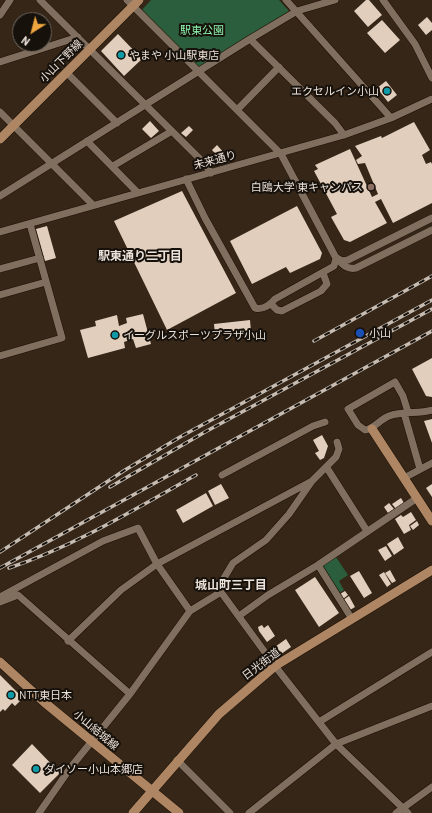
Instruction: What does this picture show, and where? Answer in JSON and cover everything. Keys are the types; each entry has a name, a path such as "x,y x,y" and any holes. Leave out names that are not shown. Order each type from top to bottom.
{"main road":[{"name":"小山下野線","path":"0,139 90,49 133,2"},
{"path":"372,429 432,521"},
{"name":"日光街道","path":"133,813 151,790 218,714 275,666 432,570"},
{"name":"小山結城線","path":"0,662 91,742 179,813"}],"street":[{"path":"0,16 10,0"},
{"path":"40,0 146,104 205,164 211,173"},
{"path":"286,0 391,118"},
{"path":"0,196 198,71 297,11 335,0"},
{"path":"383,0 415,44 432,78"},
{"path":"133,2 198,71 281,154 336,258 346,267 356,268 432,230"},
{"path":"0,62 78,37"},
{"path":"250,39 335,124 344,135"},
{"path":"237,110 278,67"},
{"path":"66,73 117,123"},
{"name":"未来通り","path":"0,232 137,192 281,154 344,135 391,118 432,99"},
{"path":"0,112 53,163 93,205"},
{"path":"113,166 172,131"},
{"path":"87,141 137,192"},
{"path":"186,179 252,306 260,309 271,304 275,299 334,266 336,258"},
{"path":"336,258 342,261 348,260 432,218"},
{"path":"0,356 62,338 30,224"},
{"path":"0,269 40,258"},
{"path":"271,304 277,310 282,311 321,292 327,284 323,272"},
{"path":"0,295 46,282"},
{"path":"420,469 406,412 403,396 395,382 348,409 360,429 365,430 372,429 378,422 389,416 406,412 432,410"},
{"path":"222,475 313,426 325,422"},
{"path":"68,641 122,590 157,564 312,481 327,468 336,457 339,449 337,442"},
{"path":"404,478 432,463"},
{"path":"327,468 367,531"},
{"path":"312,481 289,514 266,540 233,563 218,588 275,666 336,744 405,811"},
{"path":"239,616 268,595 318,565 417,498"},
{"path":"0,597 103,541 138,528 157,564 190,611"},
{"path":"318,565 352,619"},
{"path":"39,813 71,767 130,694 190,611 221,592"},
{"path":"0,602 18,595 68,641 130,694"},
{"path":"319,722 432,652"},
{"path":"249,813 336,744 432,706"},
{"path":"177,760 230,813"},
{"path":"396,813 405,811 432,787"}],"green space":[{"name":"駅東公園","path":"151,0 279,0 289,11 198,68 140,12"},
{"path":"336,557 348,575 339,581 344,590 339,593 323,569 324,564"}],"building":[{"path":"366,0 369,0 382,15 368,27 354,11"},
{"path":"427,17 432,23 432,30 426,35 418,25"},
{"path":"382,20 400,40 385,53 367,33"},
{"name":"やまや 小山駅東店","path":"118,34 142,59 124,76 101,51"},
{"name":"エクセルイン小山","path":"386,81 397,95 388,102 377,88"},
{"path":"150,121 159,131 151,138 142,129"},
{"name":"白鴎大学 東キャンパス","path":"414,122 430,150 422,155 426,164 431,162 432,164 432,203 393,223 381,199 375,202 387,223 350,242 344,240 331,217 337,214 314,171 318,169 315,165 350,149 372,197 378,194 365,163 358,164 356,160 362,156 355,146 381,136 382,138"},
{"path":"189,126 193,130 186,137 181,133"},
{"path":"217,145 224,153 219,158 212,150"},
{"path":"182,191 236,293 167,330 114,221"},
{"path":"297,206 322,253 320,259 290,273 286,267 252,284 230,241"},
{"path":"47,226 56,258 45,261 36,229"},
{"name":"イーグルスポーツプラザ小山","path":"143,314 151,344 136,348 133,339 124,342 125,348 88,358 80,330 96,326 95,321 117,315 119,326 127,323 126,318"},
{"path":"250,320 251,332 215,335 214,324"},
{"path":"432,358 432,397 426,396 412,369"},
{"path":"432,419 432,443 424,421"},
{"path":"322,435 328,446 324,458 320,460 315,453 319,451 313,440"},
{"path":"221,484 229,498 215,505 208,491"},
{"path":"432,484 432,497 426,488"},
{"path":"206,493 213,506 183,523 176,510"},
{"path":"401,498 404,503 396,509 392,504"},
{"path":"389,503 394,509 388,513 384,507"},
{"path":"411,512 416,520 409,525 411,530 404,534 395,519 401,515 403,517"},
{"path":"417,521 419,525 413,530 410,526"},
{"path":"398,537 404,548 394,555 387,544"},
{"path":"386,546 392,556 385,561 378,550"},
{"path":"390,570 396,581 392,583 385,573"},
{"path":"359,571 372,593 364,598 350,576"},
{"path":"384,572 391,584 387,587 379,575"},
{"path":"315,577 339,613 319,627 295,590"},
{"path":"345,591 348,595 343,599 340,594"},
{"path":"349,596 355,607 350,610 343,600"},
{"path":"262,625 264,628 268,625 275,636 267,642 259,631 258,627"},
{"path":"286,639 291,647 277,657 272,649"},
{"name":"NTT東日本","path":"0,675 23,698 15,706 12,703 5,711 3,709 0,712"},
{"name":"ダイソー小山本郷店","path":"32,744 60,773 40,793 12,765"}],"railway":[{"path":"314,341 432,276"},
{"path":"0,552 125,470 180,437 432,300"},
{"path":"110,487 205,432 432,309"},
{"path":"0,568 432,331"},
{"path":"9,568 81,538 196,475"}],"place":[{"name":"やまや 小山駅東店","path":"121,55"},
{"name":"エクセルイン小山","path":"387,91"},
{"name":"白鴎大学 東キャンパス","path":"371,187"},
{"name":"小山","path":"360,333"},
{"name":"イーグルスポーツプラザ小山","path":"115,335"},
{"name":"NTT東日本","path":"11,695"},
{"name":"ダイソー小山本郷店","path":"36,769"}],"district":[{"name":"駅東通り二丁目","path":"140,256"},
{"name":"城山町三丁目","path":"231,585"}]}
